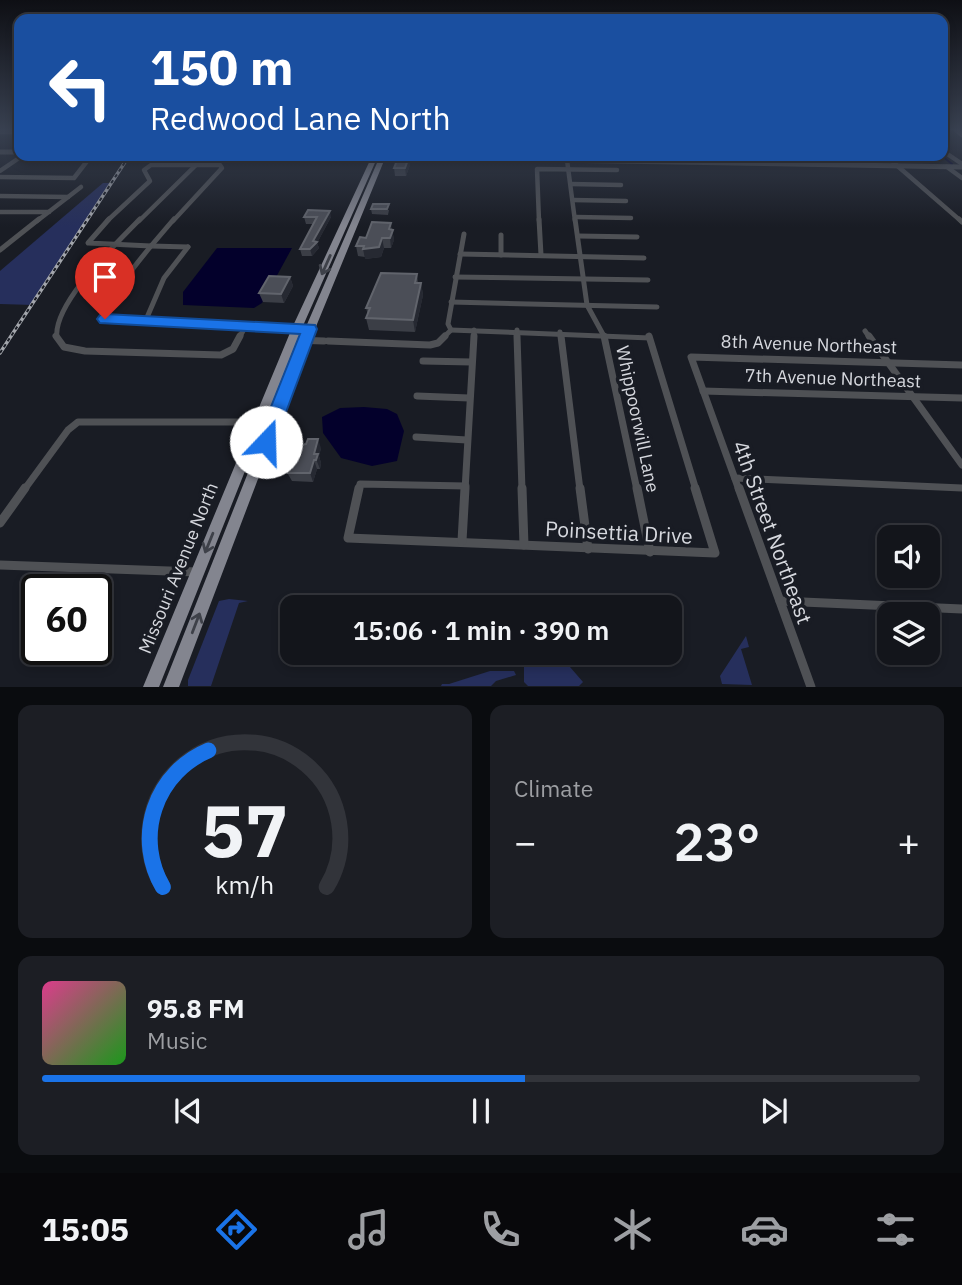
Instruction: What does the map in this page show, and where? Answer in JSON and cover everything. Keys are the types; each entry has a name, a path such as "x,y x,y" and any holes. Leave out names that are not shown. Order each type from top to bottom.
{"main road":[{"name":"Missouri Avenue North","path":"150,687 273,389 301,334 346,232 356,198 375,162"},
{"name":"Missouri Avenue North","path":"346,232 354,225 376,162"},
{"path":"354,225 350,222 359,201 356,198"},
{"name":"Missouri Avenue North","path":"172,687 275,419 301,334"},
{"path":"273,389 274,398 269,413 275,419"},
{"path":"259,422 266,442"}],"street":[{"path":"0,177 74,178 86,162"},
{"path":"567,162 587,305"},
{"path":"758,162 962,166"},
{"path":"893,162 962,222"},
{"path":"145,322 164,278 188,247 153,246 117,246 88,243 94,233 151,179 144,173 151,165 210,164 222,168 153,246 127,275 104,316 111,321 145,322 247,324 326,341 430,345 444,338 451,330 604,334"},
{"path":"196,165 80,286 58,322 56,336 64,347 85,351 221,355 233,349 247,324"},
{"path":"947,167 962,178"},
{"path":"541,255 537,170 617,170"},
{"path":"571,184 621,185"},
{"path":"0,250 81,187"},
{"path":"0,196 68,197"},
{"path":"573,200 626,201"},
{"path":"0,212 49,212"},
{"path":"576,217 631,218"},
{"path":"451,330 448,324 464,234"},
{"path":"501,235 501,254"},
{"path":"578,236 637,237"},
{"path":"460,254 644,258"},
{"path":"455,276 648,280"},
{"path":"451,302 657,307"},
{"name":"Whippoorwill Lane","path":"587,305 604,334 650,552"},
{"path":"462,541 474,330"},
{"path":"517,330 524,545"},
{"path":"865,331 962,465"},
{"path":"560,332 588,549"},
{"name":"Poinsettia Drive","path":"466,486 360,484 348,538 715,553 649,337 604,334"},
{"name":"8th Avenue Northeast","path":"703,391 691,357 962,365"},
{"path":"423,361 471,362"},
{"name":"7th Avenue Northeast","path":"703,391 962,398"},
{"name":"4th Street Northeast","path":"703,391 811,687"},
{"path":"417,396 469,397"},
{"path":"0,523 68,430 78,422 259,422"},
{"path":"416,437 467,440"},
{"path":"735,478 962,488"},
{"path":"0,565 197,572"},
{"path":"780,601 962,609"}],"shaded area":[{"path":"103,183 111,183 33,305 0,304 0,271"},
{"path":"217,248 292,248 262,303 254,308 183,305 183,292"},
{"path":"340,408 387,409 397,414 404,431 397,461 372,466 341,458 323,433 322,417"},
{"path":"219,601 248,601 239,603 211,686 188,686"},
{"path":"746,636 749,647 741,649 752,685 722,684 720,676"},
{"path":"524,665 542,665 570,667 583,682 579,686 528,686 524,682"},
{"path":"490,671 514,671 516,675 496,681 491,686 441,686 442,684"}],"building":[{"path":"396,162 407,162 405,168 394,168"},
{"path":"373,204 389,204 387,209 371,209"},
{"path":"308,210 330,211 313,241 317,242 310,249 300,249 317,217 304,217"},
{"path":"372,222 391,223 389,229 393,230 390,238 382,238 379,247 363,249 364,246 356,246 360,237 366,238"},
{"path":"381,273 417,274 415,283 421,283 413,320 366,318 370,308 366,308"},
{"path":"269,276 290,277 281,294 259,293"},
{"path":"308,439 318,439 314,454 318,454 310,473 288,473 290,469 285,469 293,446 306,444"}],"railway":[{"path":"0,353 125,162"}],"route":[{"path":"105,319 310,329 266,442"}]}
